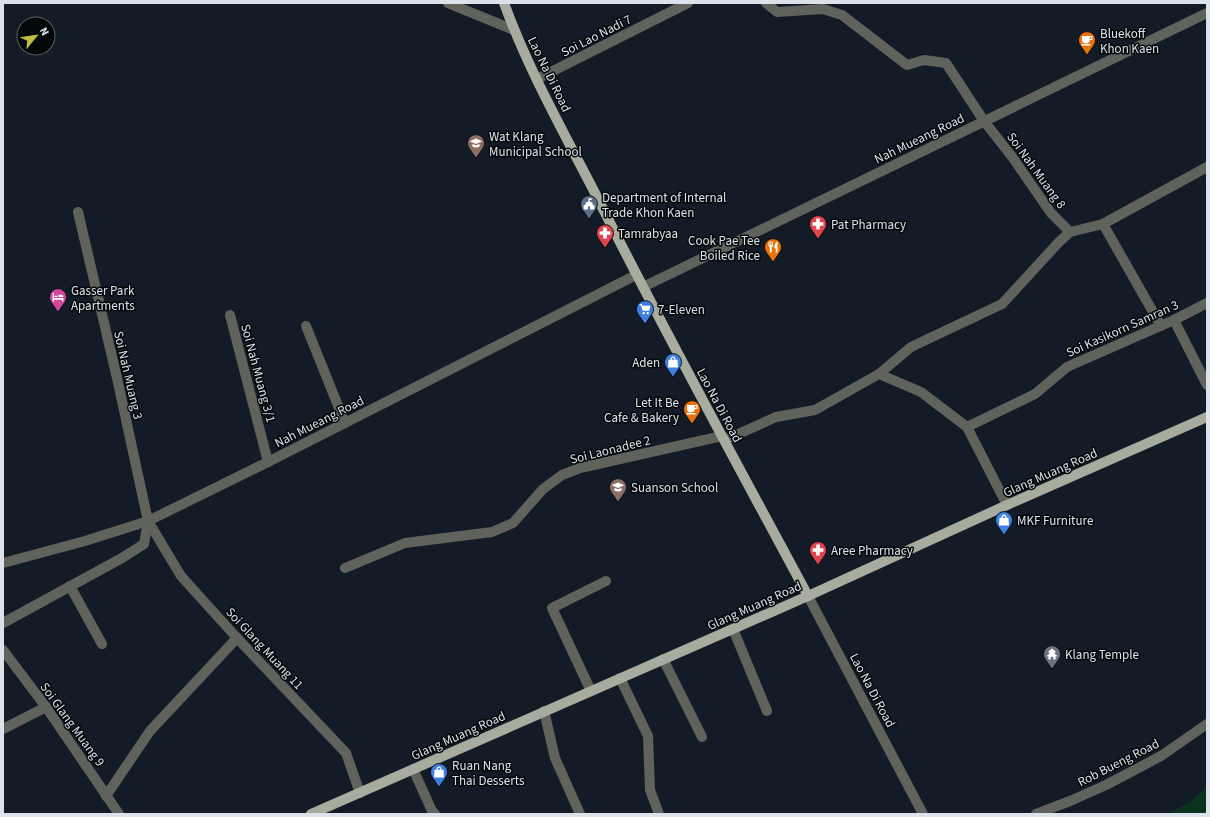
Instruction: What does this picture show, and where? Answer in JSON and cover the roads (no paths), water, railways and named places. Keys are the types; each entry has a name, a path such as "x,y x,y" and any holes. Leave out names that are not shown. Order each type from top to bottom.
{"main road":[{"name":"Lao Na Di Road","path":"504,3 514,30 537,79 636,275 808,596"},
{"name":"Glang Muang Road","path":"311,814 808,596 1007,505 1207,417"}],"street":[{"path":"448,3 514,30"},
{"name":"Soi Lao Nadi 7","path":"537,79 688,3"},
{"name":"Soi Nah Muang 8","path":"766,3 777,12 823,9 842,15 907,65 924,60 946,63 984,121 1013,158 1051,213 1070,232"},
{"name":"Nah Mueang Road","path":"643,287 1207,13"},
{"path":"1070,232 1103,224 1207,167"},
{"name":"Soi Nah Muang 3","path":"78,212 117,378 148,521"},
{"path":"1103,224 1161,326"},
{"name":"Soi Laonadee 2","path":"345,568 404,543 492,532 513,523 543,489 562,475 580,468 724,438 776,417 815,410 879,374 911,347 1002,304 1070,232"},
{"name":"Nah Mueang Road","path":"3,563 85,541 148,521 268,462 636,275"},
{"name":"Soi Kasikorn Samran 3","path":"967,427 1036,394 1067,367 1161,326 1207,303"},
{"name":"Soi Nah Muang 3/1","path":"230,315 268,462"},
{"path":"1174,320 1207,384"},
{"path":"306,326 345,423"},
{"path":"879,374 921,392 967,427 1007,505"},
{"path":"3,624 122,558 144,544 148,521"},
{"name":"Soi Glang Muang 11","path":"148,521 181,576 237,638 346,753 360,792"},
{"path":"590,691 552,608 606,581"},
{"path":"70,586 102,644"},
{"name":"Lao Na Di Road","path":"808,596 923,814"},
{"path":"733,628 767,711"},
{"path":"106,796 150,731 237,638"},
{"name":"Soi Glang Muang 9","path":"3,650 46,707 98,781 106,796 119,814"},
{"path":"662,659 702,737"},
{"path":"620,678 648,736 650,790 659,814"},
{"path":"3,729 46,707"},
{"path":"544,711 555,758 580,814"},
{"name":"Rob Bueng Road","path":"1036,814 1070,801 1120,778 1161,756 1207,724"},
{"path":"413,769 432,811 435,814"}],"place":[{"name":"Bluekoff Khon Kaen","path":"1087,55"},
{"name":"Wat Klang Municipal School","path":"476,158"},
{"name":"Department of Internal Trade Khon Kaen","path":"589,219"},
{"name":"Pat Pharmacy","path":"818,239"},
{"name":"Tamrabyaa","path":"605,248"},
{"name":"Cook Pae Tee Boiled Rice","path":"773,262"},
{"name":"Gasser Park Apartments","path":"58,312"},
{"name":"7-Eleven","path":"645,324"},
{"name":"Aden","path":"673,377"},
{"name":"Let It Be Cafe & Bakery","path":"692,424"},
{"name":"Suanson School","path":"618,502"},
{"name":"MKF Furniture","path":"1004,535"},
{"name":"Aree Pharmacy","path":"818,565"},
{"name":"Klang Temple","path":"1052,669"},
{"name":"Ruan Nang Thai Desserts","path":"439,787"}]}
